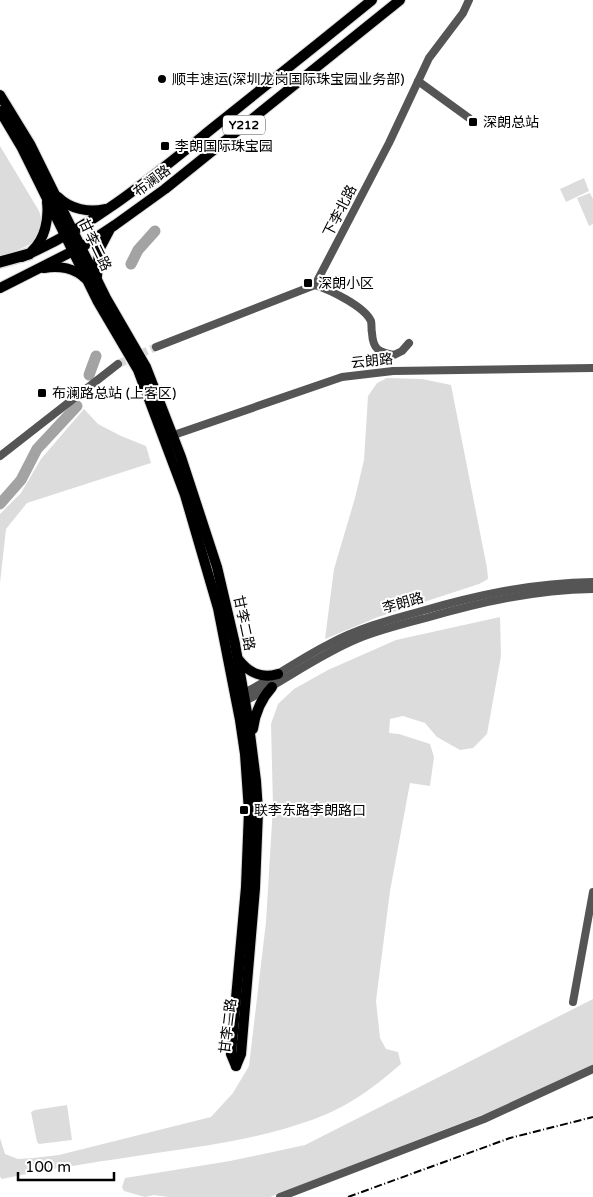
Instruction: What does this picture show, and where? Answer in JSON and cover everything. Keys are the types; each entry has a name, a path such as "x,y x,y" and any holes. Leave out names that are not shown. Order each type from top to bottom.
{"highway":[{"path":"0,262 29,254"}],"main road":[{"name":"布澜路","path":"0,266 29,254 69,233 111,207 154,175 372,0"},
{"name":"布澜路","path":"0,288 77,249 115,225 173,183 400,0"},
{"name":"甘李二路","path":"0,95 30,144 50,195"},
{"name":"甘李二路","path":"0,111 50,195 93,282 146,367 169,437 208,570 224,636 240,699 251,742 258,811 256,879 241,1054 236,1066 231,1054 246,888 249,811 240,699 238,658 217,567 196,500 169,437"},
{"path":"29,254 36,247 45,227 50,195 70,206 80,209 101,210 111,207"},
{"path":"38,269 49,267 68,268 93,282 97,271 99,250 108,233 115,225"},
{"path":"238,658 250,671 256,674 271,676 278,674"},
{"path":"251,742 258,707 272,687"}],"street":[{"name":"下李北路","path":"316,285 437,45 463,13 469,0"},
{"path":"418,81 469,118"},
{"path":"156,347 316,285 332,290 366,315 372,322 374,344 378,351 394,356 402,352 409,343"},
{"path":"0,456 118,364"},
{"name":"云朗路","path":"169,437 327,381 351,376 392,371 593,368"},
{"name":"李朗路","path":"240,699 329,644 382,622 486,594 520,587 593,582"},
{"name":"李朗路","path":"240,699 272,687 332,651 357,639 384,630 492,600 547,591 593,589"},
{"path":"574,1002 593,892"},
{"path":"280,1197 484,1119 593,1070"}],"shaded area":[{"path":"0,146 39,211 42,222 38,237 33,242 0,256"},
{"path":"584,178 589,191 566,202 560,189"},
{"path":"590,193 593,199 593,224 589,226 577,198"},
{"path":"387,378 422,379 451,385 488,579 479,584 378,617 325,639 334,569 364,460 368,396 377,383"},
{"path":"84,409 98,424 146,446 151,463 27,503 6,529 0,583 0,514 21,493 41,459"},
{"path":"500,617 501,656 487,734 473,748 460,750 437,737 425,723 403,716 390,719 389,733 399,734 430,744 434,757 430,786 410,783 390,891 376,1001 380,1038 386,1049 398,1052 401,1064 376,1085 349,1103 329,1113 288,1128 222,1143 40,1171 2,1179 0,1177 0,1138 5,1154 18,1159 59,1155 211,1117 233,1093 249,1066 266,922 273,806 271,724 278,704 294,689 328,670 396,640"},
{"path":"593,999 593,1066 482,1115 270,1197 169,1197 154,1195 145,1197 124,1191 122,1187 125,1178 230,1161 305,1145"},
{"path":"67,1105 72,1140 39,1144 31,1112"}],"waterway":[{"path":"131,264 138,250 155,231"},
{"path":"89,375 96,356"},
{"path":"0,504 21,480 37,449 77,406"}],"tunnel":[{"path":"118,364 156,347"}],"railway":[{"path":"348,1197 510,1138 593,1117"}],"place":[{"name":"顺丰速运(深圳龙岗国际珠宝园业务部)","path":"162,79"},
{"name":"深朗总站","path":"473,122"},
{"name":"李朗国际珠宝园","path":"165,146"},
{"name":"深朗小区","path":"308,283"},
{"name":"布澜路总站 (上客区)","path":"42,393"},
{"name":"联李东路李朗路口","path":"244,810"}]}
